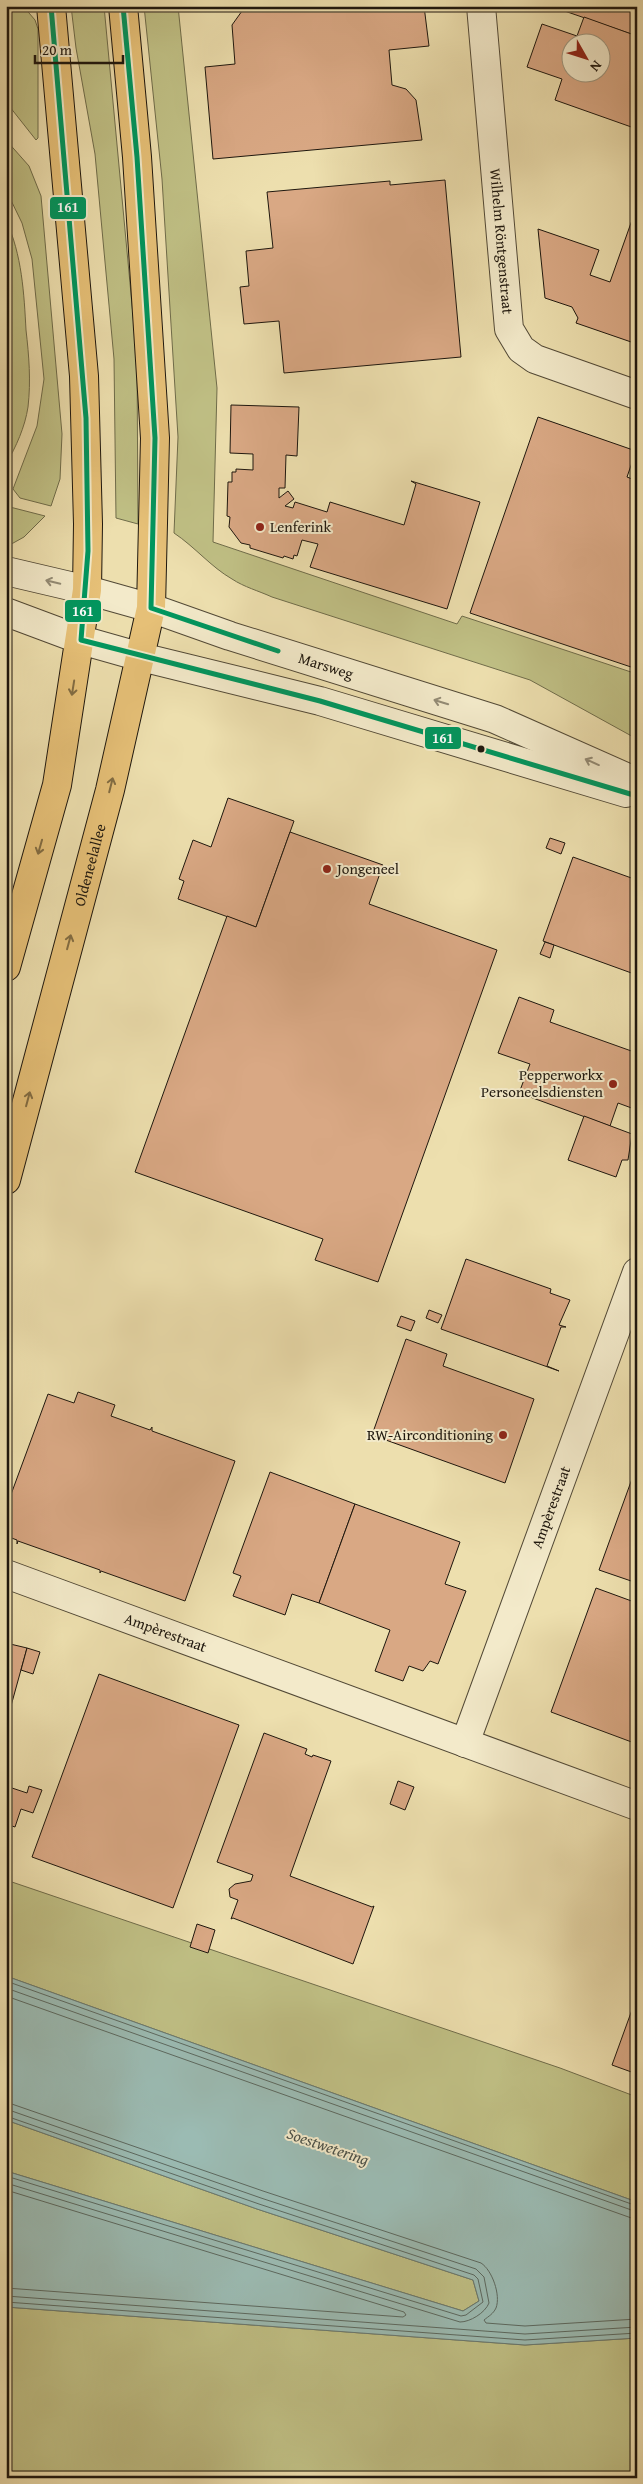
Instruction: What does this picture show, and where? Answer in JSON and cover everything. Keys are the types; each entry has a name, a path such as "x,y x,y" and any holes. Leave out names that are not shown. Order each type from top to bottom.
{"main road":[{"path":"6,967 57,785 81,640 87,590 88,524 84,376 51,6"},
{"name":"Oldeneelallee","path":"6,1180 110,790 151,608 155,438 137,157 123,6"}],"street":[{"name":"Wilhelm Röntgenstraat","path":"481,6 509,329 521,349 535,359 637,394"},
{"name":"Marsweg","path":"6,572 87,590 151,608 230,636 495,719 637,782"},
{"path":"6,612 81,640 141,657 320,701 637,796"},
{"name":"Ampèrestraat","path":"465,1743 637,1272"},
{"name":"Ampèrestraat","path":"6,1574 637,1806"}],"green space":[{"path":"6,6 23,6 35,20 38,29 38,138 36,140 6,102"},
{"path":"71,6 104,6 137,358 138,524 116,518 114,359 95,154 76,48"},
{"path":"144,6 178,6 217,388 213,542 457,624 462,616 637,674 637,739 530,680 272,597 247,587 224,574 174,533 178,437 162,179"},
{"path":"6,140 29,166 41,196 62,434 60,479 51,506 20,498 13,489 37,426 44,379 32,259 22,223 6,190"},
{"path":"6,220 16,247 21,274 29,359 29,397 25,422 17,444 6,464"},
{"path":"6,506 45,516 24,537 6,547"},
{"path":"6,1880 560,2068 637,2097 637,2202 6,1976"},
{"path":"6,2120 257,2209 473,2280 479,2301 463,2311 6,2171"},
{"path":"6,2307 525,2345 637,2338 637,2478 6,2478"}],"water":[{"name":"Soestwetering","path":"6,1976 637,2202 637,2338 525,2345 6,2307 6,2171 463,2311 479,2301 473,2280 257,2209 6,2120"}],"building":[{"path":"253,6 424,6 429,46 389,50 392,85 406,89 416,100 422,140 213,159 205,67 235,64 232,25 242,11"},
{"path":"553,6 637,6 637,36 553,7"},
{"path":"584,17 637,36 637,129 555,100 561,82 610,82 610,32 578,32"},
{"path":"542,24 565,32 560,32 560,78 527,67"},
{"path":"445,180 461,357 284,373 279,321 244,324 240,287 249,286 246,251 273,248 267,192 390,181 390,185"},
{"path":"637,206 637,344 576,323 578,318 572,307 545,298 538,229 599,250 590,275 610,282"},
{"path":"231,405 299,407 297,456 286,455 285,488 279,488 279,498 288,491 294,499 285,506 293,508 295,502 327,512 330,502 404,525 416,484 411,481 480,502 447,609 310,567 318,544 302,540 297,556 294,555 293,559 284,556 283,558 250,548 250,545 241,543 229,527 230,517 227,516 228,482 232,482 232,472 236,472 236,469 253,470 253,454 230,453"},
{"path":"538,417 636,451 627,477 637,481 637,669 470,613"},
{"path":"228,798 294,821 256,927 178,899 184,881 179,879 193,840 211,847"},
{"path":"290,832 383,865 369,904 497,950 378,1282 315,1260 323,1239 135,1172 227,916 256,927"},
{"path":"550,838 565,843 561,854 546,848"},
{"path":"573,857 637,880 637,975 543,941"},
{"path":"545,942 554,945 550,958 540,954"},
{"path":"519,997 554,1010 550,1022 637,1053 637,1110 618,1103 610,1126 519,1093 530,1064 498,1053"},
{"path":"584,1116 632,1134 628,1160 622,1160 616,1177 568,1160"},
{"path":"466,1259 551,1289 550,1293 570,1300 559,1325 566,1327 561,1327 547,1366 559,1371 441,1329"},
{"path":"429,1310 442,1315 438,1323 426,1318"},
{"path":"401,1316 415,1321 411,1331 397,1326"},
{"path":"406,1339 447,1354 443,1366 534,1399 505,1483 372,1435"},
{"path":"78,1392 115,1405 111,1416 150,1430 152,1427 152,1431 235,1461 185,1601 101,1571 100,1573 100,1570 18,1541 17,1544 17,1540 6,1536 6,1508 48,1394 74,1403"},
{"path":"637,1465 637,1583 599,1570"},
{"path":"270,1472 355,1504 319,1603 292,1594 285,1615 233,1596 241,1576 233,1573"},
{"path":"355,1504 460,1542 445,1584 466,1591 438,1664 430,1661 423,1671 409,1666 403,1681 375,1671 390,1630 319,1603"},
{"path":"596,1588 637,1603 637,1744 551,1712"},
{"path":"6,1643 27,1648 6,1724"},
{"path":"27,1648 40,1652 33,1674 21,1670"},
{"path":"99,1674 239,1725 173,1908 32,1857"},
{"path":"264,1733 307,1749 305,1754 312,1757 313,1755 331,1761 290,1876 372,1907 374,1906 353,1964 233,1918 231,1919 238,1900 230,1897 229,1889 235,1884 251,1881 253,1875 217,1862"},
{"path":"398,1781 414,1787 405,1810 390,1804"},
{"path":"6,1786 27,1793 29,1786 42,1790 33,1813 21,1809 15,1827 6,1824"},
{"path":"197,1924 215,1930 208,1953 190,1947"},
{"path":"637,1996 637,2074 612,2065"}],"transit line":[{"name":"161","path":"51,6 86,418 88,551 81,640 320,701 637,796"},
{"name":"161","path":"123,6 137,157 155,438 151,608 278,651"}],"place":[{"name":"Lenferink","path":"260,527"},
{"name":"Jongeneel","path":"327,869"},
{"name":"Pepperworkx Personeelsdiensten","path":"613,1084"},
{"name":"RW-Airconditioning","path":"503,1435"}]}
